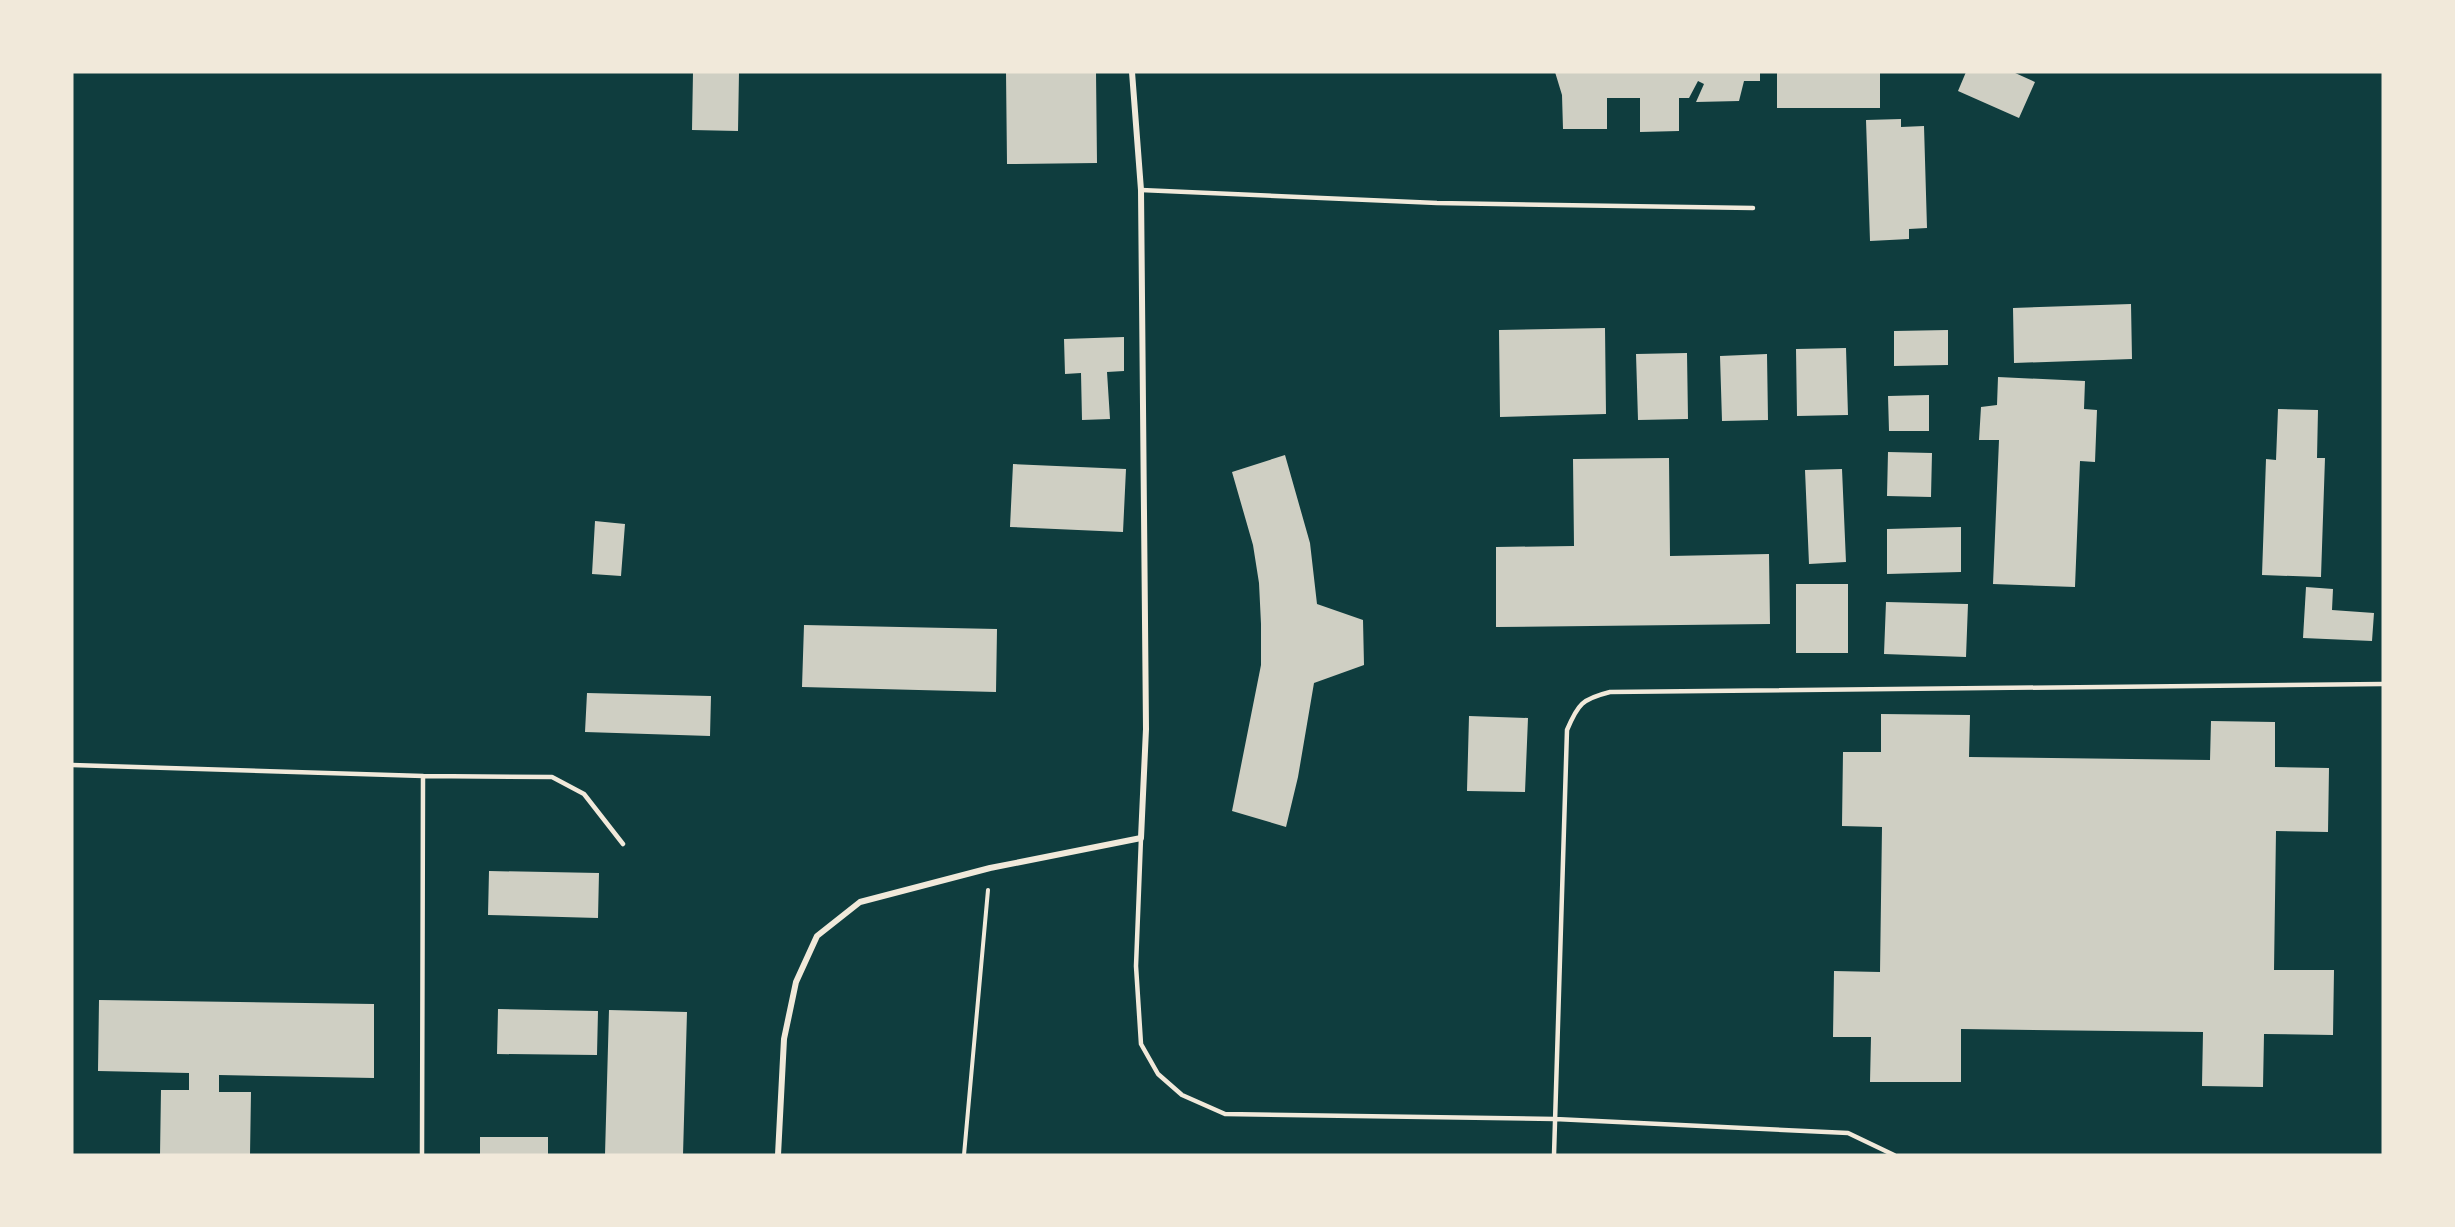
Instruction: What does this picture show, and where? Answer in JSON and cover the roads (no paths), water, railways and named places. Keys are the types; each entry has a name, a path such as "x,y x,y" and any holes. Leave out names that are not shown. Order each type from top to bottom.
{"street":[{"path":"778,1155 784,1039 796,982 817,936 860,902 990,868 1141,838 1146,729 1141,190 1132,72"}],"lane":[{"path":"1141,190 1437,203 1753,208"},
{"path":"1554,1155 1567,730 1576,709 1588,698 1610,692 2383,684"},
{"path":"72,765 423,776 552,777 584,794 623,844"},
{"path":"422,1155 423,776"},
{"path":"1141,838 1136,966 1142,1044 1158,1074 1182,1095 1225,1114 1555,1119 1848,1133 1894,1155"}]}
